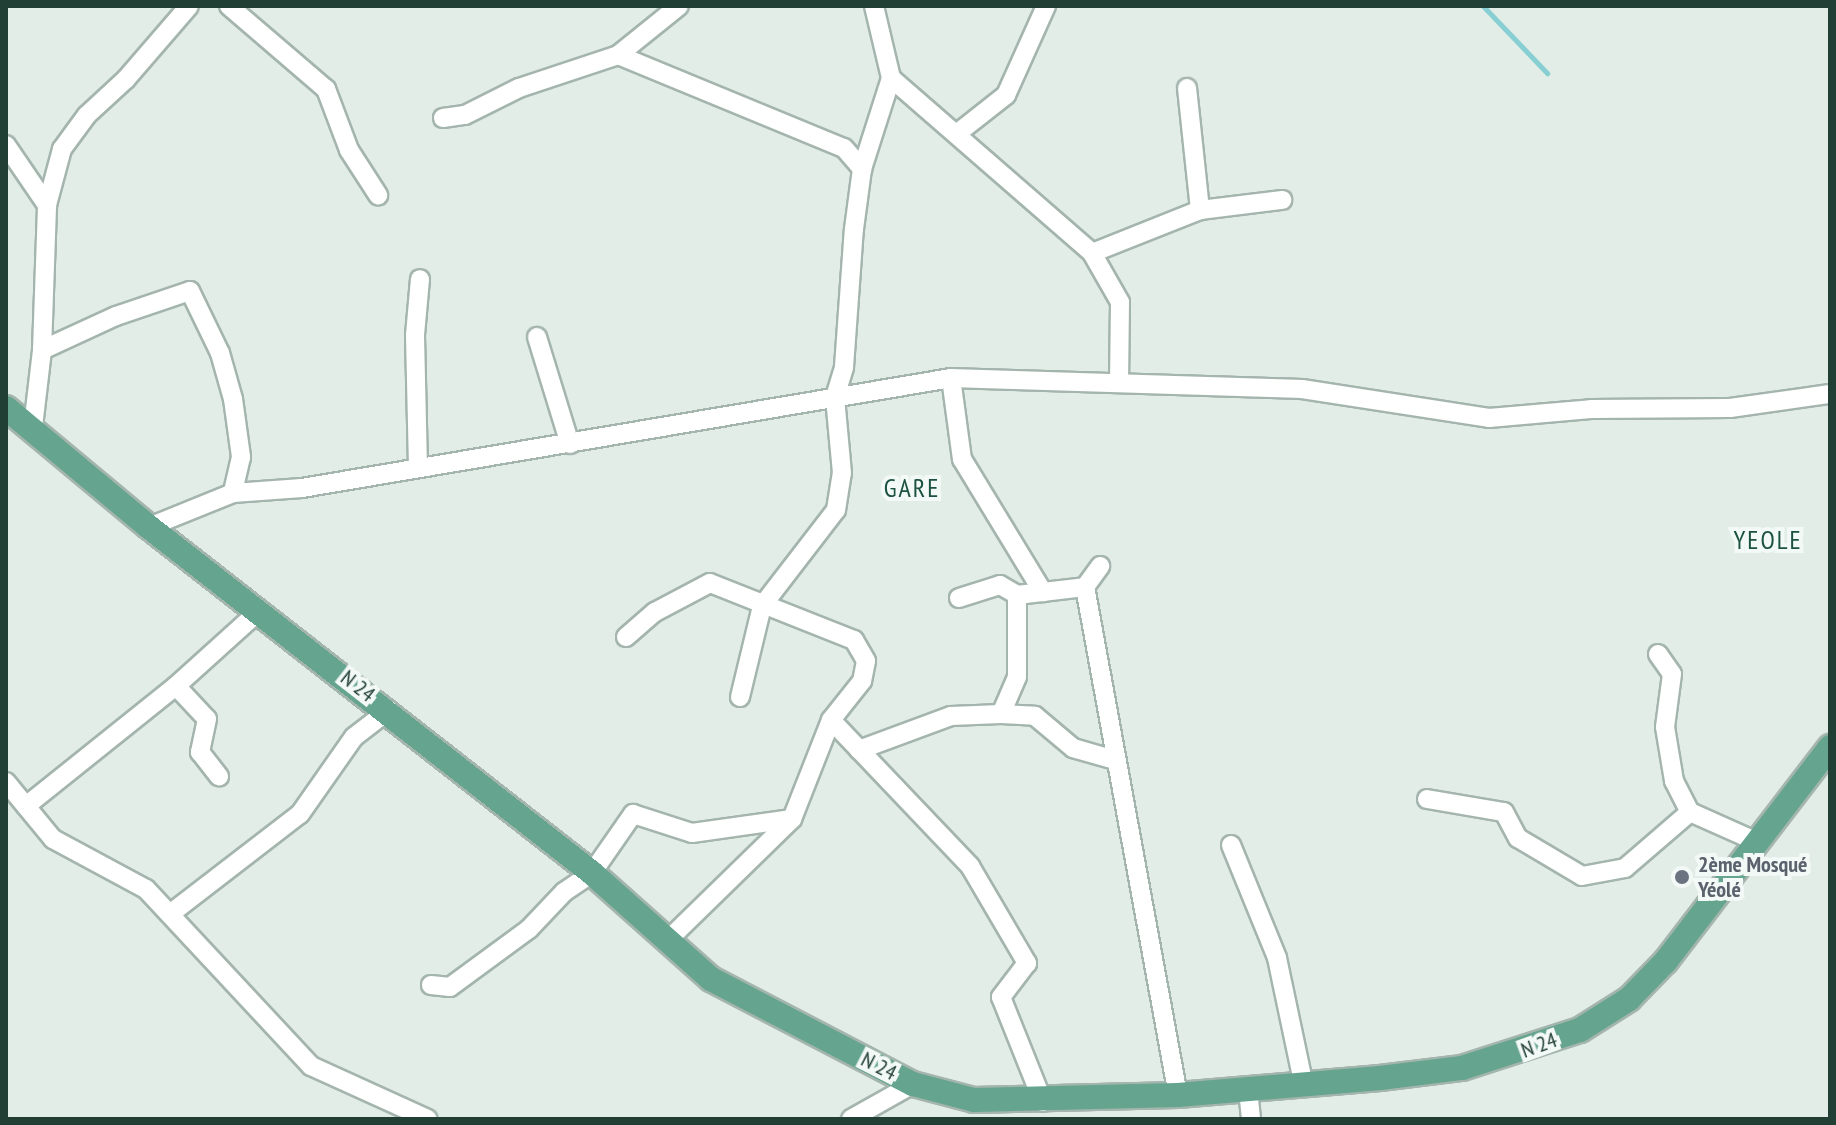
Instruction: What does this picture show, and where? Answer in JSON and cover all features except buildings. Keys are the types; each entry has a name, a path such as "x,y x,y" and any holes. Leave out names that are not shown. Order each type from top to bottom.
{"main road":[{"name":"N 24","path":"6,408 33,427 149,527 389,710 592,873 711,979 913,1084 974,1100 1043,1102 1178,1095 1304,1086 1462,1068 1580,1030 1629,999 1666,961 1830,747"}],"street":[{"path":"33,427 42,350 47,205 62,149 79,126 189,6"},
{"path":"229,6 326,89 349,150 378,195"},
{"path":"443,118 465,115 519,88 618,55 679,6"},
{"path":"740,697 762,606 836,510 842,473 835,397 844,367 862,169 891,78 874,6"},
{"path":"959,132 1006,95 1046,6"},
{"path":"618,55 844,148 862,169"},
{"path":"891,78 959,132 1092,253 1120,302 1119,383"},
{"path":"1187,88 1200,210"},
{"path":"6,145 47,205"},
{"path":"1092,253 1200,210 1282,200"},
{"path":"418,468 415,335 420,279"},
{"path":"42,350 116,316 190,291 220,353 233,399 241,457 233,493"},
{"path":"537,337 570,444"},
{"path":"951,378 962,459 1043,592"},
{"path":"149,527 233,493 570,444 951,378 1302,389 1489,418 1591,409 1730,408 1830,394"},
{"path":"1100,566 1085,587 1178,1095"},
{"path":"626,637 655,612 710,583 854,640 866,661 862,681 831,720 792,819 669,939"},
{"path":"959,598 1000,585 1017,595 1085,587"},
{"path":"1001,714 1017,677 1017,595"},
{"path":"26,806 176,686 260,610"},
{"path":"1658,654 1672,674 1665,727 1674,781 1690,812 1755,841"},
{"path":"176,686 207,719 200,752 219,776"},
{"path":"170,914 300,814 354,737 389,710"},
{"path":"859,750 951,716 1001,714 1035,716 1073,748 1115,760"},
{"path":"831,720 970,866 1027,963 1001,997 1043,1102"},
{"path":"6,782 53,839 146,889 311,1066 428,1119"},
{"path":"1427,799 1504,812 1518,838 1582,876 1625,868 1690,812"},
{"path":"431,985 450,987 529,929 564,892 592,873 633,814 692,833 792,819"},
{"path":"1231,845 1277,958 1304,1086"},
{"path":"851,1119 913,1084"},
{"path":"1248,1090 1251,1119"}],"waterway":[{"path":"1483,6 1547,73"}],"place":[{"name":"2ème Mosqué Yéolé","path":"1682,877"}],"district":[{"name":"GARE","path":"912,488"},
{"name":"YEOLE","path":"1768,540"}]}
